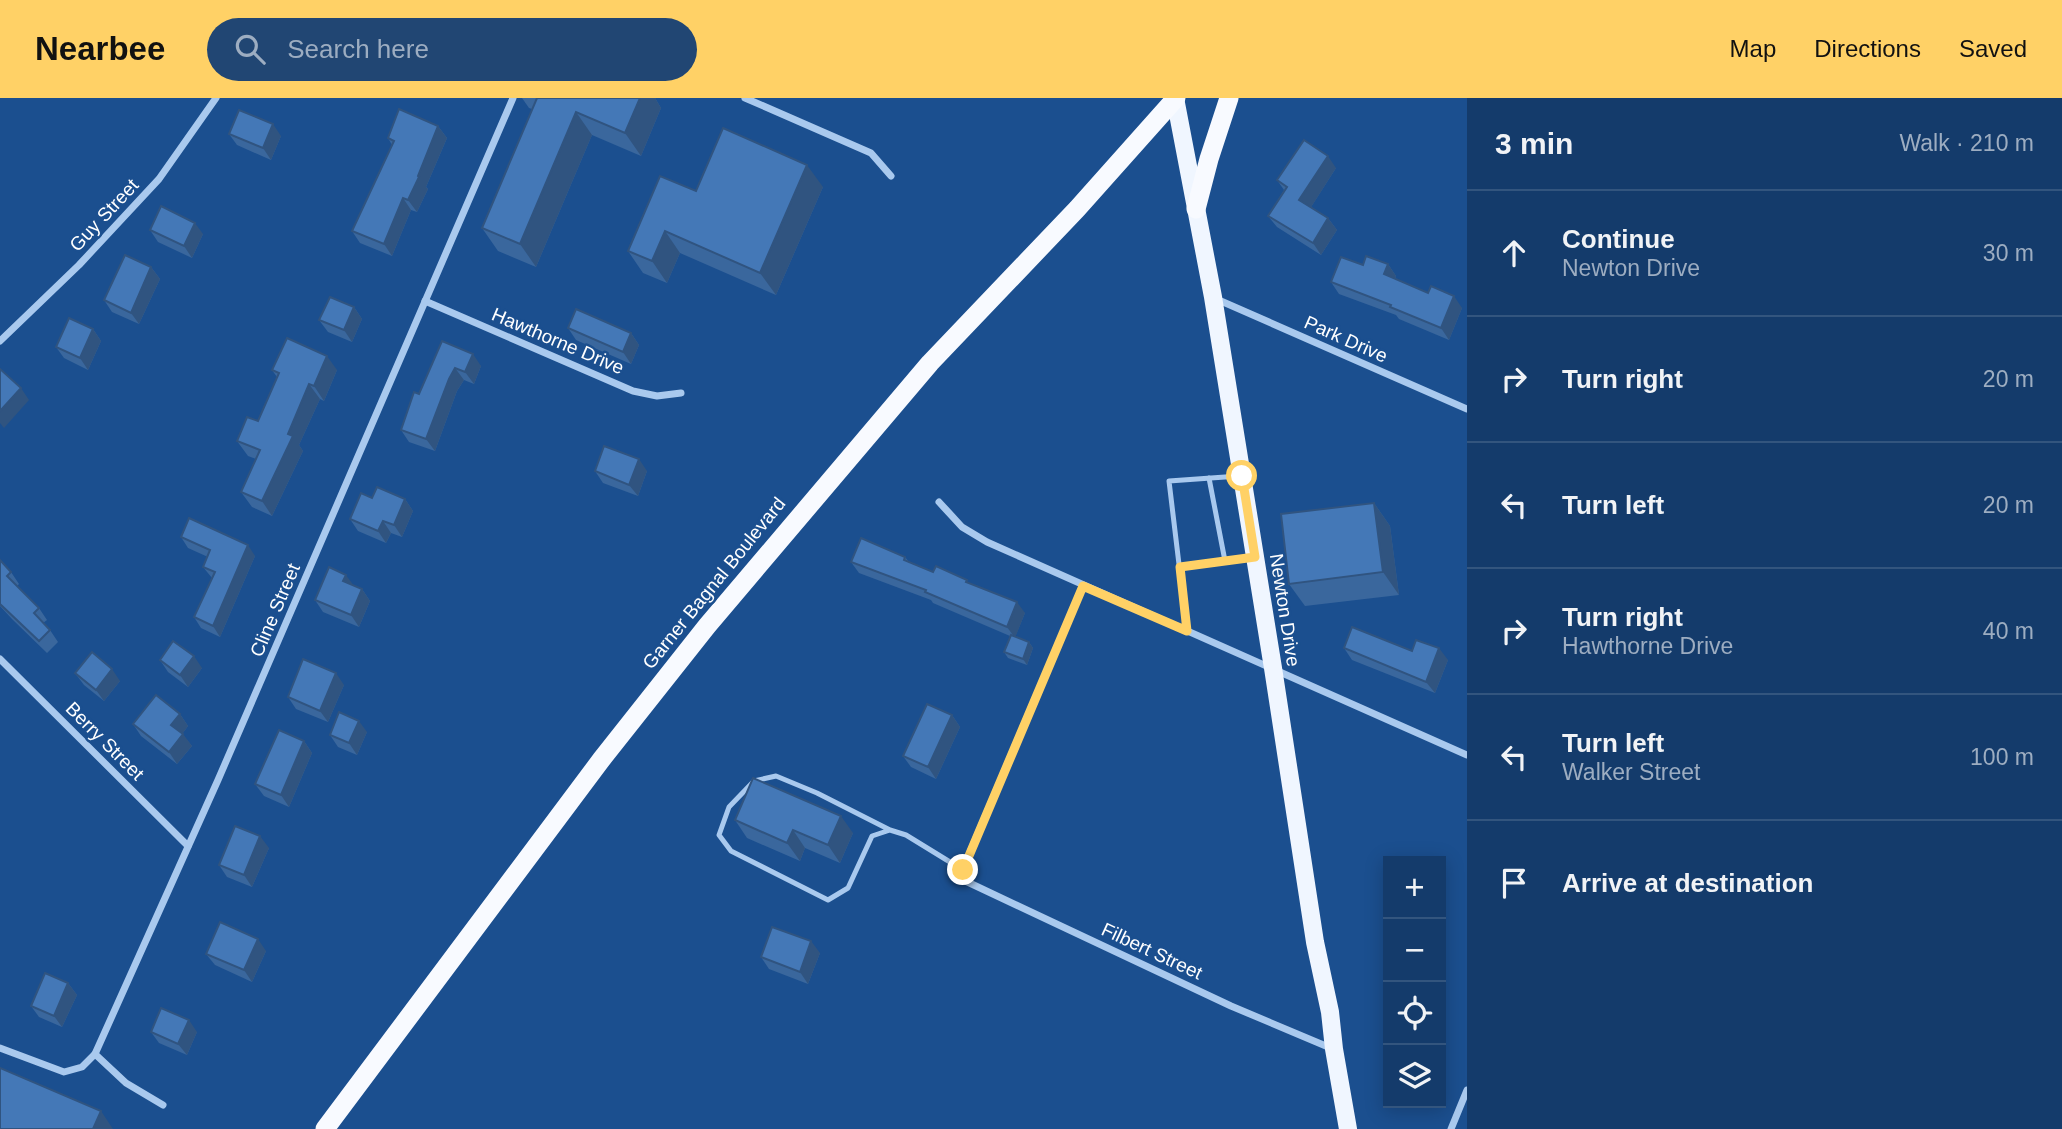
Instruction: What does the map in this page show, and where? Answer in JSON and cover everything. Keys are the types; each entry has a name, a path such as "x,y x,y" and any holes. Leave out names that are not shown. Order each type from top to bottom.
{"highway":[{"name":"Garner Bagnal Boulevard","path":"325,1129 601,761 707,626 930,363 1077,209 1175,98"},
{"path":"1196,209 1229,98"}],"main road":[{"name":"Newton Drive","path":"1175,98 1213,298 1315,942 1330,1012 1348,1129"}],"street":[{"name":"Guy Street","path":"0,341 79,265 159,179 216,98"},
{"name":"Cline Street","path":"95,1054 513,98"},
{"path":"745,98 871,153 891,176"},
{"name":"Park Drive","path":"1213,298 1467,408"},
{"name":"Hawthorne Drive","path":"425,301 633,391 657,396 681,393"},
{"path":"939,502 962,527 987,542 1467,755"},
{"path":"963,870 1083,586"},
{"name":"Berry Street","path":"0,659 188,846"},
{"name":"Filbert Street","path":"963,870 959,878 1231,1006 1334,1049"},
{"path":"0,1048 64,1072 82,1067 95,1054 126,1083 163,1105"},
{"path":"1451,1129 1467,1090"}],"lane":[{"path":"1187,631 1169,481 1242,476"},
{"path":"1209,478 1225,561"},
{"path":"1180,567 1255,557"},
{"path":"890,830 872,836 848,888 828,900 732,851 719,835 729,807 754,781 776,776 906,835 963,870"}],"building":[{"path":"537,98 640,98 625,133 576,112 520,244 482,228"},
{"path":"399,109 438,126 419,177 408,200 403,198 384,244 352,231 394,141 388,138"},
{"path":"239,110 273,124 263,148 229,134"},
{"path":"723,128 807,165 760,273 665,231 652,261 628,251 660,176 696,191"},
{"path":"1304,140 1328,156 1299,200 1328,218 1313,243 1268,216 1287,187 1277,180"},
{"path":"161,206 195,223 184,246 150,230"},
{"path":"125,255 151,267 131,313 104,300"},
{"path":"1366,256 1388,264 1384,274 1428,293 1431,286 1454,296 1441,328 1331,282 1341,257 1363,265"},
{"path":"330,297 354,307 344,330 319,320"},
{"path":"576,309 631,333 623,352 568,328"},
{"path":"69,318 93,329 80,358 56,347"},
{"path":"287,338 327,356 314,386 309,384 288,434 293,436 262,501 241,492 260,450 237,441 247,417 258,421 279,373 272,370"},
{"path":"442,341 473,354 465,372 455,368 426,439 401,430 414,392 419,394"},
{"path":"0,369 21,388 0,411"},
{"path":"604,446 639,459 629,485 595,471"},
{"path":"377,487 405,499 394,525 383,521 378,531 350,519 361,493 372,498"},
{"path":"1374,503 1383,572 1289,584 1281,514"},
{"path":"189,518 248,545 213,626 194,617 215,572 203,567 210,550 181,537"},
{"path":"861,538 933,572 936,566 967,580 966,582 1017,602 1007,627 925,592 926,590 851,562"},
{"path":"0,560 11,572 7,576 39,608 34,613 50,630 39,641 0,604"},
{"path":"329,567 346,575 343,581 362,589 351,615 315,600"},
{"path":"1352,627 1412,651 1416,640 1439,648 1426,682 1344,648"},
{"path":"1011,635 1029,642 1023,659 1004,652"},
{"path":"173,641 194,656 180,675 160,660"},
{"path":"92,652 112,669 96,690 75,673"},
{"path":"303,659 336,673 320,711 288,697"},
{"path":"156,695 180,714 171,725 183,734 169,752 133,724"},
{"path":"927,704 952,715 928,767 903,756"},
{"path":"339,712 359,721 349,743 330,735"},
{"path":"279,730 304,741 281,795 255,784"},
{"path":"753,778 841,816 828,845 793,830 787,843 735,820"},
{"path":"235,826 260,836 244,875 219,865"},
{"path":"220,922 258,939 244,970 206,954"},
{"path":"772,927 811,941 800,972 761,957"},
{"path":"45,973 68,983 54,1016 31,1006"},
{"path":"161,1008 189,1020 178,1044 151,1032"},
{"path":"0,1068 101,1111 93,1129 0,1129"}],"route":[{"path":"963,870 1083,586 1187,631 1180,567 1255,557 1242,476"}]}
